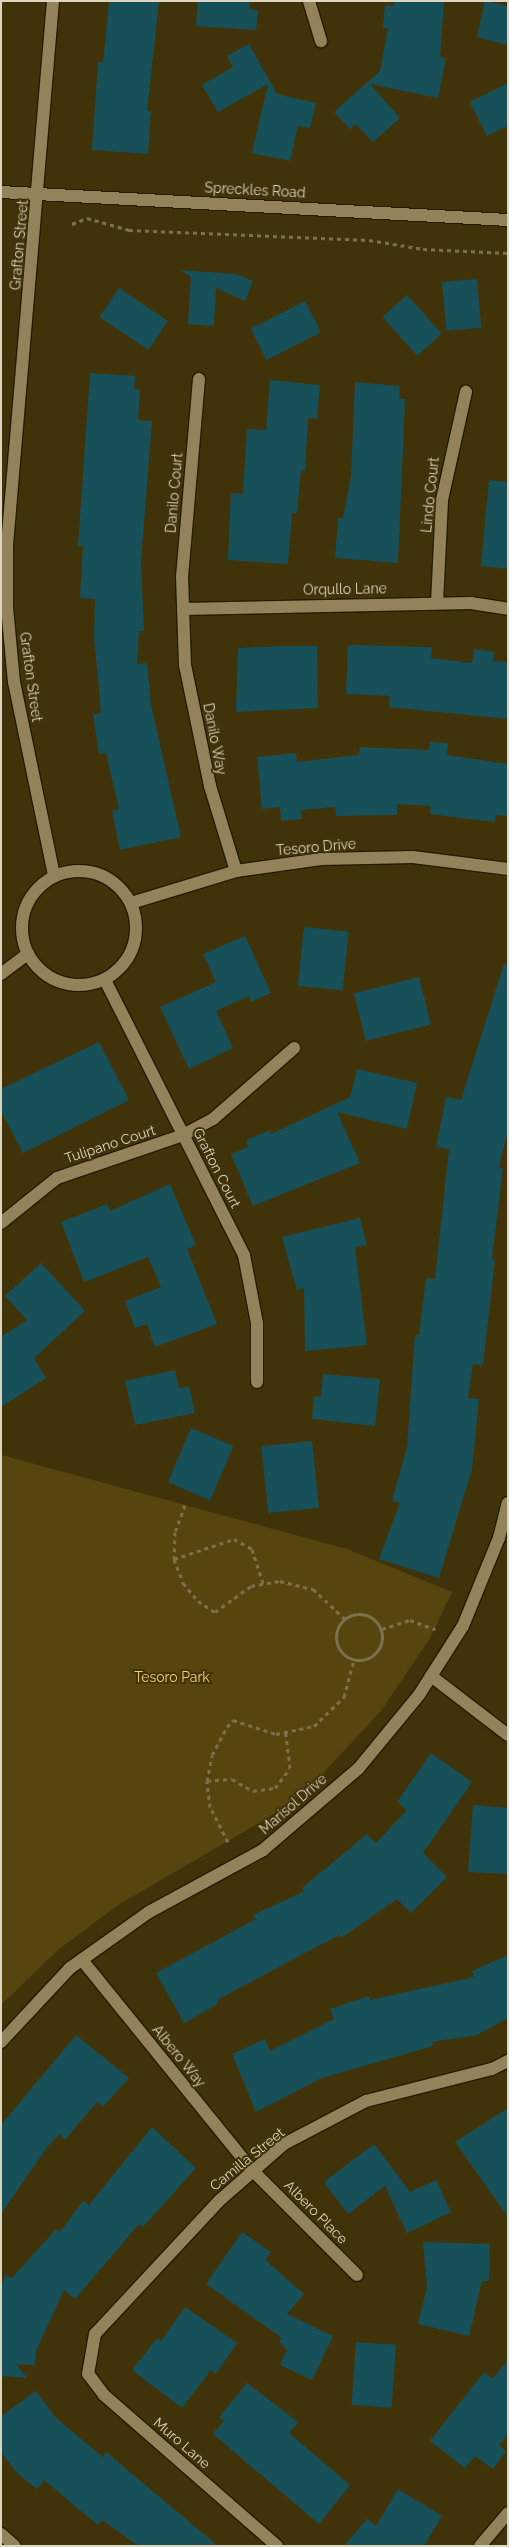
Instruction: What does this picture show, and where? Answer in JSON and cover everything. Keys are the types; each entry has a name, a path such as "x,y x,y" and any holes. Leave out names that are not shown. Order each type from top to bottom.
{"street":[{"name":"Grafton Street","path":"53,1 38,194 5,522 7,607 14,682 54,876"},
{"path":"309,1 320,41"},
{"name":"Spreckles Road","path":"1,192 508,220"},
{"name":"Danilo Court","path":"183,609 199,380"},
{"name":"Lindo Court","path":"437,603 442,500 466,392"},
{"name":"Orqullo Lane","path":"183,609 437,603 508,609"},
{"name":"Danilo Way","path":"183,609 189,684 210,786 236,871"},
{"name":"Tesoro Drive","path":"131,903 236,871 321,859 413,857 508,869"},
{"path":"76,870 98,874 118,886 131,903 137,923 134,947 124,965 105,980 81,986 61,983 41,971 28,954 22,936 25,910 38,888 54,876 76,870"},
{"path":"1,974 28,954"},
{"name":"Grafton Court","path":"105,980 246,1264 258,1323 257,1382"},
{"name":"Tulipano Court","path":"1,1223 57,1178 183,1135 213,1119 294,1048"},
{"name":"Marisol Drive","path":"1,2042 82,1960 149,1912 263,1850 358,1769 431,1676 479,1590 508,1504"},
{"path":"431,1676 508,1735"},
{"name":"Albero Way","path":"82,1960 253,2171"},
{"name":"Camilla Street","path":"89,2352 95,2334 220,2200 284,2144 366,2102 492,2070 508,2061"},
{"name":"Albero Place","path":"253,2171 357,2275"},
{"name":"Muro Lane","path":"89,2352 88,2374 104,2395 277,2546"},
{"path":"480,2546 508,2513"},
{"path":"1,2534 15,2546"}],"path":[{"path":"72,224 87,218 129,230 369,240 508,253"},
{"path":"185,1505 175,1532 174,1558 189,1593 215,1612 238,1592 263,1583 313,1589 345,1619"},
{"path":"174,1558 234,1539 252,1549 263,1583"},
{"path":"345,1619 365,1614 382,1630"},
{"path":"345,1619 336,1641 343,1654 354,1660 365,1660 378,1652 382,1630"},
{"path":"382,1630 410,1620 435,1629"},
{"path":"228,1842 210,1807 207,1780 215,1746 233,1720 265,1733 286,1733 314,1726 334,1709 347,1691 354,1660"},
{"path":"207,1780 232,1780 253,1791 275,1788 290,1768 286,1733"}],"green space":[{"name":"Tesoro Park","path":"1,1455 347,1549 452,1592 430,1638 381,1711 313,1784 266,1819 118,1905 58,1950 1,2005"}],"building":[{"path":"109,1 159,1 147,111 151,111 148,154 92,150 98,62 103,63"},
{"path":"198,1 250,1 249,9 258,10 256,30 196,26"},
{"path":"394,1 444,1 440,57 446,58 438,98 370,84 400,118 373,142 356,124 350,129 334,112 380,71 388,28 383,28 385,5 394,6"},
{"path":"485,1 508,6 508,45 477,37"},
{"path":"249,44 277,94 316,103 310,128 298,126 290,161 252,153 268,84 218,112 202,85 233,67 227,56"},
{"path":"508,83 508,126 487,136 470,102"},
{"path":"180,270 236,274 253,281 245,301 216,288 214,326 188,324 191,277"},
{"path":"477,279 481,328 446,331 442,282"},
{"path":"119,288 168,321 148,350 99,317"},
{"path":"407,295 442,334 417,356 382,317"},
{"path":"305,301 321,332 267,360 251,329"},
{"path":"90,373 135,376 134,389 140,389 138,420 152,421 141,561 144,631 139,631 137,664 147,663 151,705 181,837 120,850 112,811 119,809 106,753 99,754 93,714 101,713 94,637 95,599 80,598 83,546 78,546"},
{"path":"270,380 320,385 317,419 308,418 305,471 301,470 297,513 292,513 288,564 228,560 231,493 243,494 247,429 266,430"},
{"path":"355,382 400,386 399,399 405,399 398,563 335,558 338,518 343,518 351,476"},
{"path":"489,480 508,482 508,569 481,566"},
{"path":"348,645 432,647 431,658 472,663 474,649 494,652 493,661 508,662 508,719 389,707 390,696 346,694"},
{"path":"317,646 318,708 236,712 238,648"},
{"path":"430,742 448,743 447,755 508,764 508,816 496,815 495,822 430,814 431,806 397,804 397,815 336,816 335,807 301,810 302,819 281,821 280,807 262,809 257,757 296,753 297,762 359,755 360,747 429,750"},
{"path":"304,927 349,932 343,990 298,986"},
{"path":"245,936 271,993 251,1002 249,996 216,1011 233,1048 189,1069 160,1007 216,982 203,954"},
{"path":"504,964 508,965 508,1131 499,1167 503,1168 492,1259 495,1260 483,1365 473,1364 468,1398 479,1399 472,1469 439,1578 379,1559 400,1503 392,1501 407,1447 415,1335 419,1335 426,1278 435,1279 449,1149 436,1147 446,1097 461,1100"},
{"path":"419,977 431,1025 366,1041 354,993"},
{"path":"99,1042 129,1100 23,1153 1,1111 1,1089"},
{"path":"357,1069 417,1083 407,1129 337,1112 360,1163 253,1206 231,1154 248,1147 246,1140 270,1130 271,1134 350,1097"},
{"path":"170,1184 196,1245 187,1249 217,1324 155,1347 147,1324 135,1328 125,1301 161,1287 148,1257 84,1282 61,1222 107,1204 110,1211"},
{"path":"360,1218 367,1245 355,1247 367,1345 305,1351 304,1288 297,1290 282,1237"},
{"path":"41,1263 85,1311 34,1358 46,1378 1,1407 1,1337 27,1320 5,1296"},
{"path":"175,1370 179,1389 189,1386 195,1413 135,1425 125,1381"},
{"path":"323,1374 380,1379 375,1426 312,1419 314,1396 321,1397"},
{"path":"191,1428 233,1446 210,1500 168,1482"},
{"path":"312,1441 319,1508 268,1513 261,1446"},
{"path":"431,1753 472,1782 423,1853 447,1877 411,1913 397,1899 341,1938 339,1935 217,2000 218,2004 184,2023 156,1973 256,1919 253,1915 305,1891 302,1888 367,1834 376,1843 407,1810 397,1802"},
{"path":"473,1805 508,1808 508,1874 468,1872"},
{"path":"508,1955 508,2018 477,2035 432,2042 433,2046 322,2078 256,2112 232,2054 265,2039 270,2051 334,2019 330,2009 369,1996 370,2000 474,1977 472,1971"},
{"path":"76,2035 129,2078 103,2107 97,2102 65,2140 60,2134 48,2146 1,2214 1,2125"},
{"path":"508,2108 508,2217 455,2142"},
{"path":"152,2127 196,2168 143,2227 139,2224 75,2299 64,2290 36,2351 35,2365 16,2364 27,2378 1,2376 1,2286 6,2275 12,2278 56,2229 60,2232 83,2201 89,2205"},
{"path":"374,2144 410,2192 436,2180 451,2212 407,2233 385,2186 348,2214 324,2182"},
{"path":"242,2232 271,2252 265,2260 304,2294 287,2314 333,2336 312,2380 280,2365 287,2350 279,2342 282,2338 206,2284"},
{"path":"423,2242 490,2244 489,2281 482,2281 469,2336 418,2324 427,2286"},
{"path":"185,2307 237,2343 216,2374 211,2370 182,2408 132,2370 157,2338 161,2341"},
{"path":"356,2342 396,2345 392,2408 352,2405"},
{"path":"508,2360 508,2434 499,2445 506,2451 493,2469 475,2456 465,2468 430,2441 484,2372 492,2379"},
{"path":"247,2383 298,2422 289,2433 350,2485 319,2524 213,2434 224,2421 219,2417"},
{"path":"36,2391 56,2418 103,2457 106,2452 218,2546 139,2546 102,2520 98,2525 44,2480 37,2489 17,2473 1,2452 1,2416"},
{"path":"398,2489 442,2516 424,2546 344,2546 367,2519 376,2526"}]}
